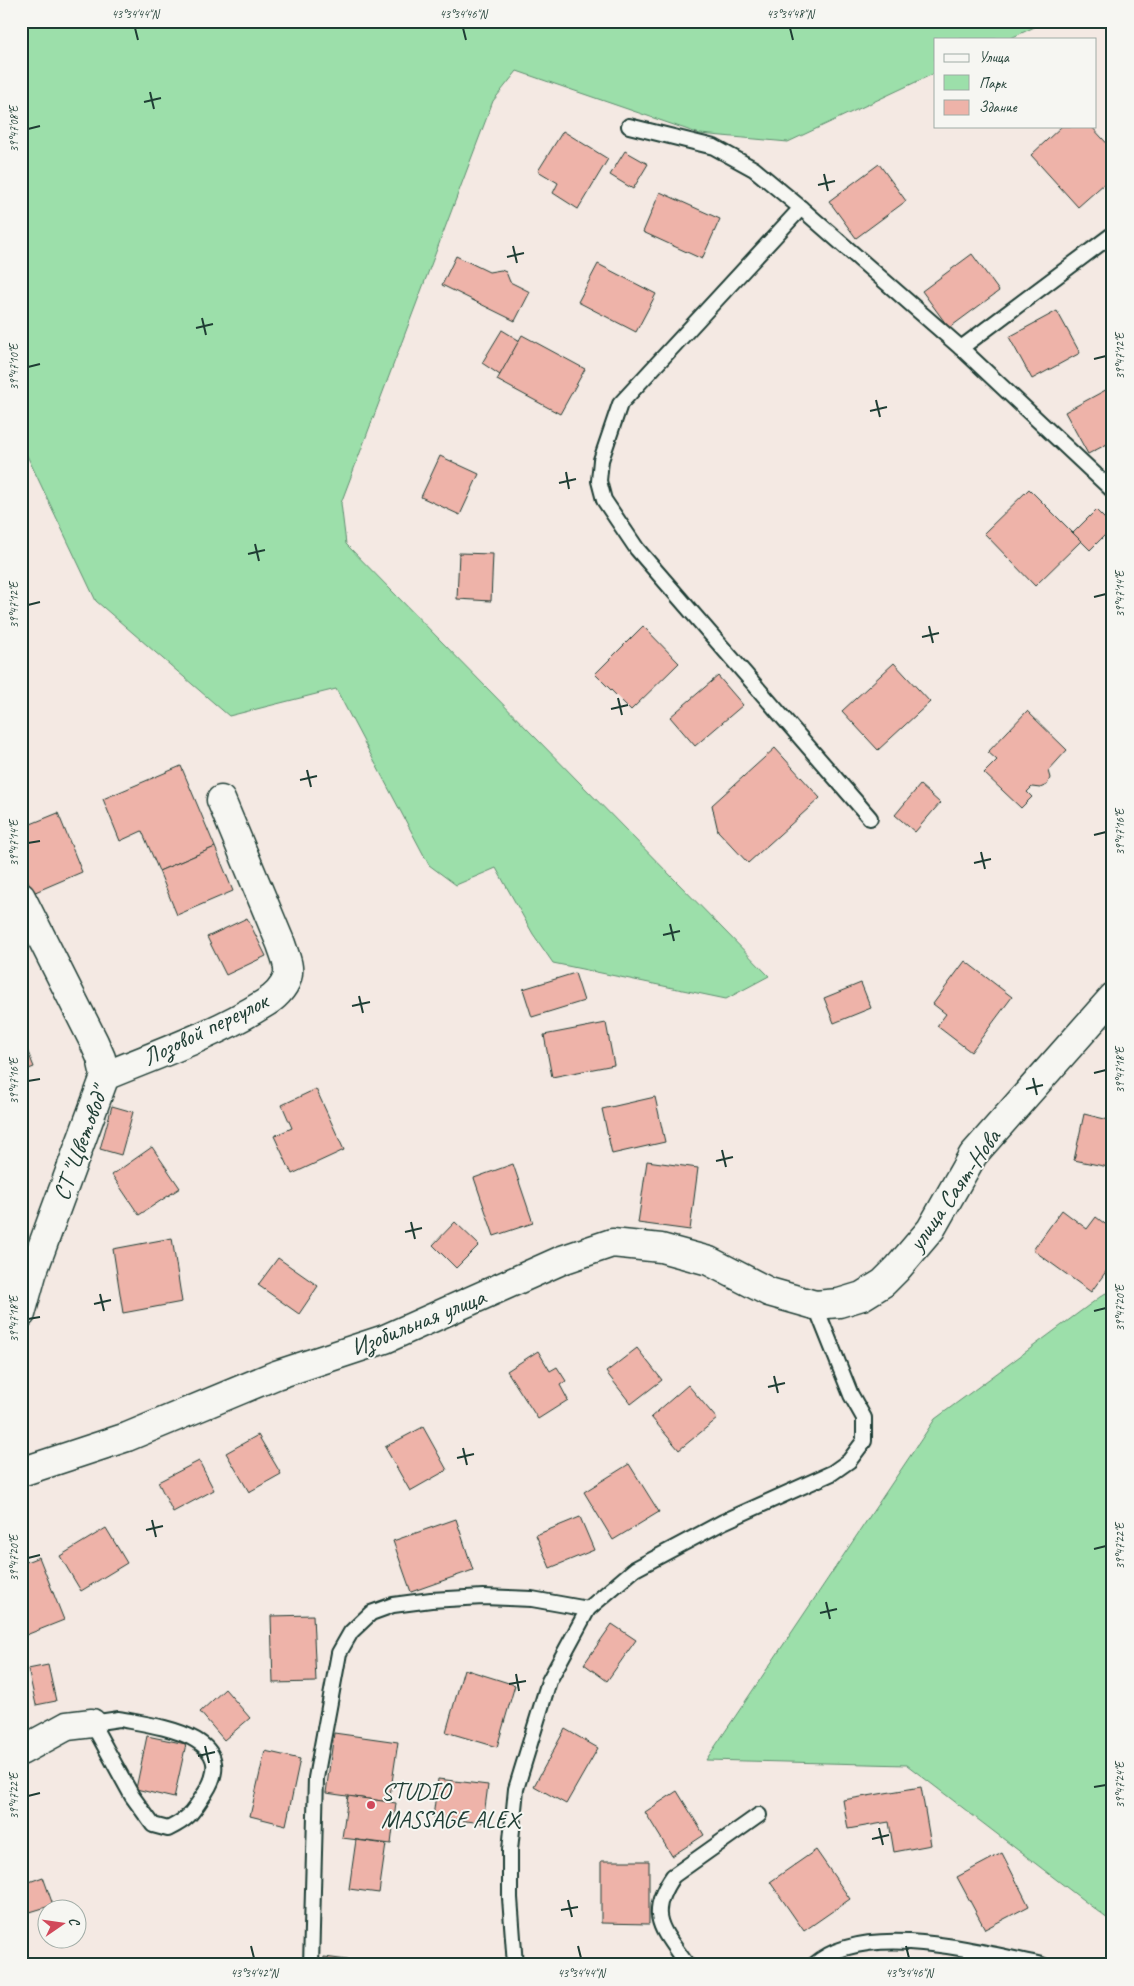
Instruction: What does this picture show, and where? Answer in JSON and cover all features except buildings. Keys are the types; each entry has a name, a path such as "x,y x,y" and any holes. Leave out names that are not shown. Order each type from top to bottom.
{"street":[{"name":"Лозовой переулок","path":"105,1076 192,1040 267,1003 282,988 288,976 288,964 281,944 221,800"},
{"name":"СТ \"Цветовод\"","path":"21,897 94,1042 101,1058 105,1076 27,1272 21,1314"},
{"name":"улица Саят-Нова","path":"815,1305 839,1302 862,1296 883,1283 897,1269 931,1229 973,1154 1113,997"},
{"name":"Изобильная улица","path":"21,1472 127,1437 276,1376 385,1339 562,1260 612,1243 661,1248 709,1261 769,1292 815,1305"},
{"path":"21,1751 67,1726 92,1723"}],"lane":[{"path":"629,126 714,146 754,169 961,348 1113,491"},
{"path":"801,208 620,404 601,460 599,481 604,500 637,550 870,818"},
{"path":"961,348 1113,234"},
{"path":"515,1965 510,1898 510,1850 516,1789 549,1681 588,1610 635,1569 723,1522 832,1474 849,1461 864,1441 864,1418 848,1387 815,1305"},
{"path":"311,1965 316,1778 339,1653 351,1632 371,1613 393,1605 431,1600 483,1597 532,1599 588,1610"},
{"path":"119,1720 165,1727 175,1729 203,1742 214,1762 213,1781 187,1820 168,1830 153,1825 132,1796 92,1723 119,1720"},
{"path":"687,1965 662,1930 659,1916 659,1900 664,1889 673,1876 759,1815"},
{"path":"814,1965 821,1958 869,1943 931,1942 1042,1965"},
{"path":"971,1950 975,1965"}],"green space":[{"path":"21,21 1047,21 1011,38 934,38 934,73 788,142 700,134 517,71 493,101 341,503 346,544 769,976 726,999 553,963 533,934 496,868 456,885 429,865 336,689 229,716 96,601 21,443"},
{"path":"1113,1290 1113,1923 907,1765 706,1760 935,1419 1104,1294"}],"place":[{"name":"STUDIO MASSAGE ALEX","path":"371,1805"}]}
